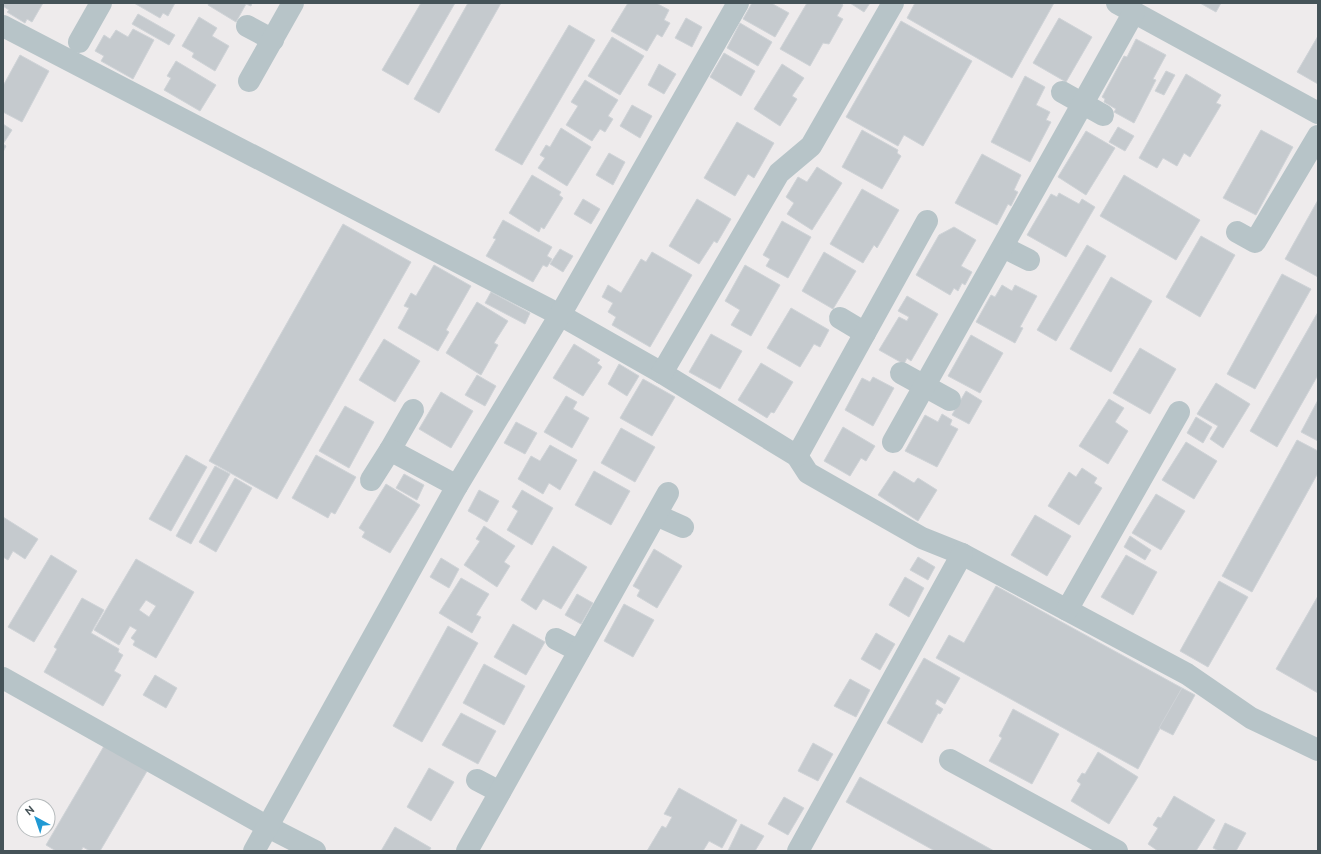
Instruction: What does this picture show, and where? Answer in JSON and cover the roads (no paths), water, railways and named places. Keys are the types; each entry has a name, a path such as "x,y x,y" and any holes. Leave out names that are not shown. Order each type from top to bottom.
{"street":[{"path":"79,42 101,3"},
{"path":"249,82 293,3"},
{"path":"254,851 457,486 560,315 738,3"},
{"path":"662,373 779,173 811,146 893,3"},
{"path":"893,442 1082,104 1125,8 1318,113"},
{"path":"3,26 560,315 662,373 797,456 808,473 922,538 962,554 1187,674 1251,718 1318,750"},
{"path":"246,26 273,40"},
{"path":"1062,92 1102,114"},
{"path":"1237,232 1255,242 1318,136"},
{"path":"797,456 927,221"},
{"path":"1002,246 1029,260"},
{"path":"840,318 865,333"},
{"path":"901,373 950,400"},
{"path":"371,480 390,450 412,410"},
{"path":"1067,610 1179,412"},
{"path":"390,450 457,486"},
{"path":"467,851 668,493"},
{"path":"656,514 683,527"},
{"path":"798,851 962,554"},
{"path":"556,639 579,651"},
{"path":"3,678 268,827 315,851"},
{"path":"950,760 1117,851"},
{"path":"477,780 500,792"}]}
